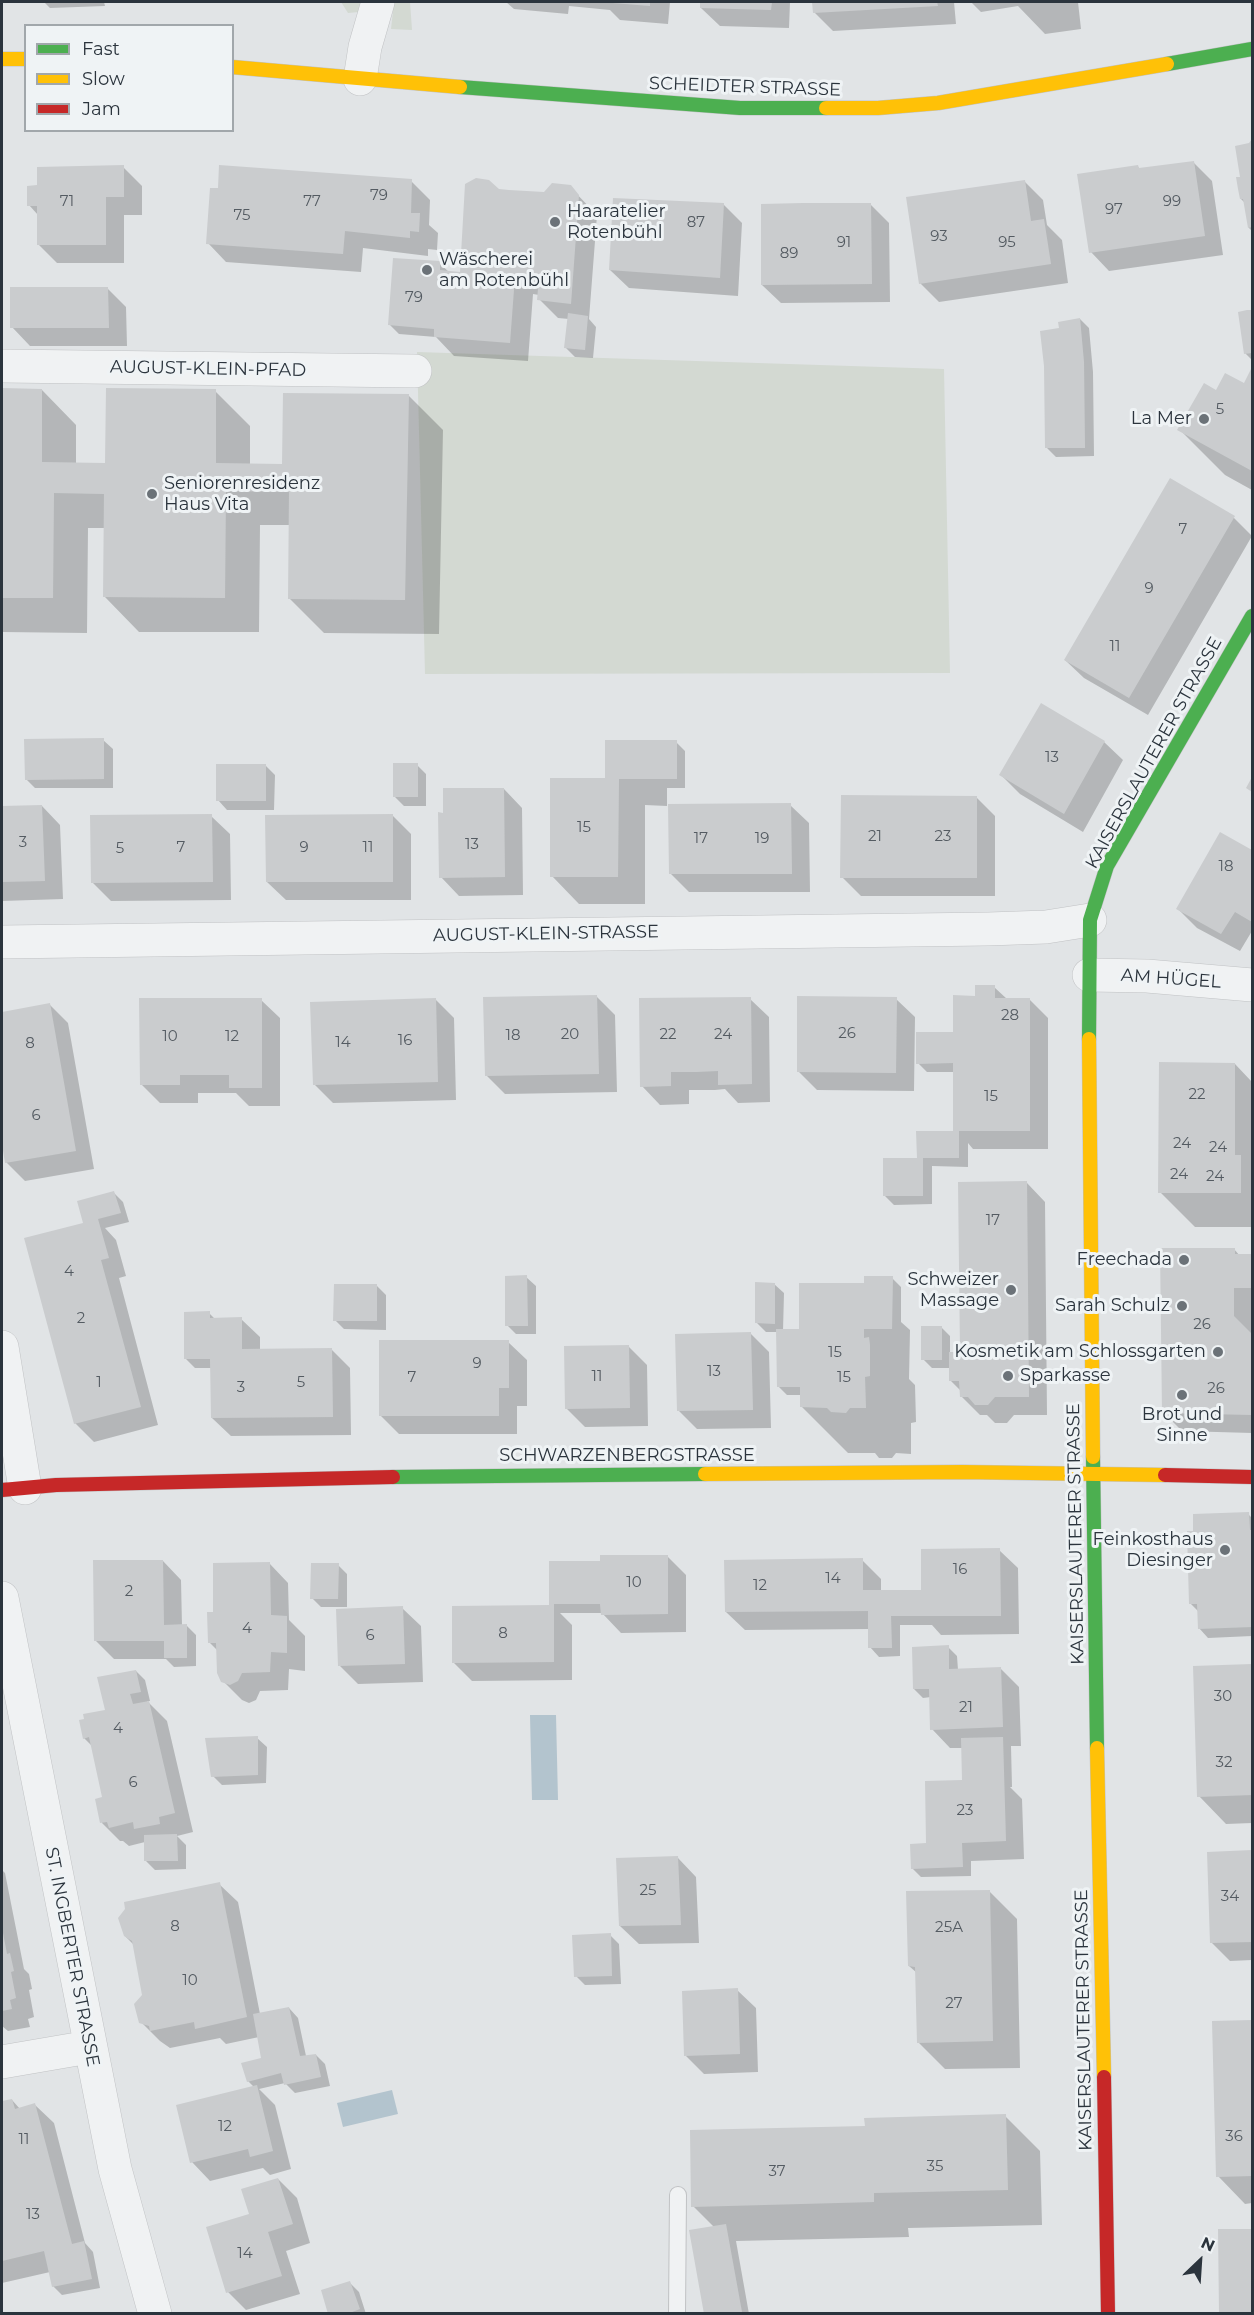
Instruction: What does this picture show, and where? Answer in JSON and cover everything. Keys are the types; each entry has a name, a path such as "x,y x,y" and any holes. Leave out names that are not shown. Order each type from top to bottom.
{"street":[{"path":"360,79 365,47 378,2"},
{"name":"SCHEIDTER STRASSE","path":"234,67 740,108 878,108 938,103 1252,49"},
{"path":"2,59 24,59"},
{"name":"AUGUST-KLEIN-PFAD","path":"2,366 416,371"},
{"name":"KAISERSLAUTERER STRASSE","path":"1108,2313 1094,1474 1090,921 1107,866 1252,616"},
{"name":"AUGUST-KLEIN-STRASSE","path":"2,942 988,929 1046,927 1090,921"},
{"name":"AM HÜGEL","path":"1089,975 1147,976 1252,985"},
{"path":"2,1347 13,1489"},
{"name":"SCHWARZENBERGSTRASSE","path":"13,1489 178,1481 499,1475 962,1472 1252,1477"},
{"name":"ST. INGBERTER STRASSE","path":"2,1598 89,2047 115,2169 155,2313"},
{"path":"2,2062 89,2047"}],"lane":[{"path":"677,2313 678,2195"}],"shaded area":[{"path":"341,2 363,2 359,12 348,13"},
{"path":"394,2 410,2 412,30 391,29"},
{"path":"417,352 944,369 950,673 425,674"},
{"path":"530,1715 556,1715 558,1800 532,1800"},
{"path":"392,2090 398,2114 343,2127 337,2103"}],"building":[{"path":"650,2 650,6 613,3"},
{"path":"700,2 772,2 771,10 700,8"},
{"path":"812,2 937,2 938,6 813,13"},
{"path":"1252,139 1252,227 1248,228 1236,177 1240,177 1235,146 1249,143"},
{"path":"1194,161 1205,236 1089,253 1077,174 1138,165 1139,168"},
{"path":"124,165 124,197 106,197 106,245 37,245 37,206 27,206 27,186 37,185 37,167"},
{"path":"219,165 412,179 411,213 420,213 419,232 410,231 410,238 345,231 343,254 206,244 210,188 218,188"},
{"path":"476,178 489,180 499,189 509,190 544,192 552,183 571,185 579,195 571,304 537,300 539,278 515,276 510,343 434,337 434,329 388,325 393,258 440,261 440,270 460,272 465,184"},
{"path":"1025,180 1031,221 1044,219 1051,264 919,284 906,197"},
{"path":"613,198 724,203 720,278 609,270"},
{"path":"871,203 872,284 761,285 761,204"},
{"path":"10,287 108,287 109,328 10,328"},
{"path":"1252,310 1252,353 1244,354 1238,312"},
{"path":"568,313 588,316 585,350 564,348"},
{"path":"1080,318 1084,362 1085,448 1045,448 1044,366 1040,331 1059,328 1058,322"},
{"path":"1252,367 1252,471 1177,430 1204,383 1216,390 1225,373 1244,383"},
{"name":"Seniorenresidenz Haus Vita","path":"2,388 42,389 42,462 105,463 106,388 216,389 216,463 282,464 283,393 409,394 405,600 288,599 289,492 226,491 225,598 103,597 104,494 54,493 53,598 2,598"},
{"path":"1170,478 1235,516 1129,698 1064,660"},
{"path":"1041,703 1105,741 1064,814 999,775"},
{"path":"104,738 104,779 25,780 24,739"},
{"path":"605,740 677,740 677,779 619,779 618,877 550,877 550,778 605,778"},
{"path":"393,763 418,763 418,797 393,797"},
{"path":"216,764 266,764 266,801 216,801"},
{"path":"1252,777 1252,792 1246,788"},
{"path":"443,788 504,788 505,877 439,878 438,812 443,813"},
{"path":"841,795 977,796 977,878 840,878"},
{"path":"791,803 792,874 669,874 668,804"},
{"path":"42,805 45,881 2,882 2,806"},
{"path":"212,814 213,882 91,883 90,815"},
{"path":"393,814 393,882 266,882 265,815"},
{"path":"1220,832 1252,850 1252,922 1235,912 1221,934 1176,909"},
{"path":"975,985 995,985 995,998 1030,998 1030,1131 959,1131 959,1158 923,1158 923,1196 883,1196 883,1158 917,1158 916,1131 953,1131 953,1063 916,1064 916,1032 953,1032 953,995 975,996"},
{"path":"597,995 599,1074 485,1076 483,997"},
{"path":"797,996 897,997 896,1073 797,1072"},
{"path":"751,997 752,1084 718,1085 718,1071 671,1072 671,1086 640,1087 639,998"},
{"path":"139,998 262,998 262,1088 229,1088 229,1075 180,1075 180,1085 140,1085"},
{"path":"436,998 438,1082 313,1085 310,1002"},
{"path":"50,1003 76,1151 5,1163 2,1144 2,1012"},
{"path":"1159,1062 1235,1063 1235,1155 1241,1155 1241,1193 1158,1193"},
{"path":"1027,1181 1029,1397 995,1397 988,1405 975,1405 968,1397 960,1397 959,1381 949,1381 949,1352 960,1352 958,1182"},
{"path":"114,1191 121,1213 98,1219 109,1258 101,1260 141,1407 74,1424 24,1238 83,1223 77,1201"},
{"path":"1160,1248 1235,1248 1235,1254 1252,1254 1252,1288 1234,1288 1234,1316 1252,1334 1252,1415 1162,1413"},
{"path":"527,1275 528,1326 505,1326 505,1276"},
{"path":"864,1276 893,1276 892,1329 864,1329 864,1338 869,1337 870,1345 870,1376 865,1377 866,1408 850,1408 846,1413 831,1412 827,1408 800,1407 800,1387 777,1387 776,1329 799,1329 799,1283 864,1283"},
{"path":"755,1282 775,1283 775,1324 755,1323"},
{"path":"334,1284 377,1284 377,1321 333,1321"},
{"path":"210,1311 210,1318 242,1317 242,1349 332,1348 333,1417 211,1418 210,1359 184,1359 184,1312"},
{"path":"921,1326 942,1326 942,1360 921,1360"},
{"path":"751,1332 753,1410 677,1411 675,1334"},
{"path":"379,1340 509,1340 509,1388 499,1388 499,1416 379,1416"},
{"path":"629,1345 630,1408 565,1409 564,1346"},
{"path":"1249,1512 1250,1530 1252,1530 1252,1627 1198,1629 1197,1604 1189,1604 1187,1531 1193,1531 1193,1514"},
{"path":"1000,1548 1001,1616 891,1616 892,1648 868,1648 868,1611 725,1612 724,1560 863,1558 863,1590 921,1590 921,1549"},
{"path":"600,1555 668,1555 668,1614 601,1615 600,1604 554,1604 554,1662 452,1663 452,1606 549,1605 549,1561 600,1561"},
{"path":"93,1560 163,1560 164,1625 187,1624 187,1658 164,1658 164,1641 94,1641"},
{"path":"270,1562 271,1615 287,1616 287,1653 271,1652 270,1672 242,1673 238,1681 230,1685 221,1682 217,1673 216,1643 208,1643 207,1612 213,1612 213,1563"},
{"path":"311,1563 339,1563 338,1599 310,1599"},
{"path":"403,1606 405,1664 338,1666 336,1609"},
{"path":"949,1645 949,1669 1001,1667 1003,1727 930,1730 929,1689 913,1689 912,1647"},
{"path":"1252,1664 1252,1795 1197,1797 1193,1666"},
{"path":"136,1670 141,1692 130,1694 133,1704 149,1701 175,1813 159,1817 160,1824 134,1829 133,1822 109,1828 107,1822 100,1823 95,1799 102,1797 89,1737 83,1739 79,1720 84,1719 83,1714 105,1710 97,1677"},
{"path":"258,1736 258,1775 211,1777 205,1738"},
{"path":"1003,1737 1006,1841 962,1843 963,1867 911,1869 910,1844 926,1843 925,1781 962,1780 961,1738"},
{"path":"177,1834 178,1861 144,1861 144,1835"},
{"path":"1252,1850 1252,1942 1210,1943 1207,1852"},
{"path":"678,1856 681,1925 619,1926 616,1858"},
{"path":"220,1882 247,2017 195,2029 194,2022 150,2031 149,2026 139,2023 134,2004 142,1995 132,1941 124,1936 118,1918 125,1909 124,1902"},
{"path":"990,1890 993,2041 917,2043 915,1967 908,1966 906,1891"},
{"path":"3,1933 7,1954 10,1953 14,1971 11,1972 16,1998 10,2000 12,2009 2,2011"},
{"path":"611,1933 612,1976 574,1977 572,1935"},
{"path":"738,1988 740,2054 684,2056 682,1991"},
{"path":"289,2007 300,2056 316,2054 321,2077 284,2085 281,2073 247,2082 241,2063 261,2058 253,2014"},
{"path":"1252,2020 1252,2176 1216,2177 1212,2021"},
{"path":"257,2085 273,2151 250,2157 248,2149 190,2163 176,2105"},
{"path":"12,2099 15,2109 35,2103 72,2244 84,2241 92,2279 52,2287 44,2251 2,2261 2,2101"},
{"path":"1006,2114 1008,2190 874,2193 874,2202 691,2207 690,2130 865,2126 864,2118"},
{"path":"278,2178 293,2224 268,2232 282,2276 226,2293 206,2227 249,2214 241,2189"},
{"path":"726,2224 742,2312 704,2314 689,2230"},
{"path":"1218,2229 1252,2229 1252,2314 1219,2314"},
{"path":"350,2281 360,2309 347,2314 328,2314 321,2290"}],"traffic: fast":[{"path":"1167,64 1252,49"},
{"path":"460,87 740,108 826,108"},
{"path":"1089,1039 1090,920 1107,866 1252,616"},
{"path":"1093,1457 1097,1748"},
{"path":"393,1477 705,1474"}],"traffic: slow":[{"path":"2,59 24,59"},
{"path":"826,108 878,108 938,103 1167,64"},
{"path":"234,67 460,87"},
{"path":"1089,1039 1093,1457"},
{"path":"705,1474 962,1472 1165,1475"},
{"path":"1097,1748 1104,2077"}],"traffic: jam":[{"path":"1165,1475 1252,1477"},
{"path":"2,1490 56,1485 393,1477"},
{"path":"1104,2077 1108,2314"}],"place":[{"name":"Haaratelier Rotenbühl","path":"555,222"},
{"name":"Wäscherei am Rotenbühl","path":"427,270"},
{"name":"La Mer","path":"1204,419"},
{"name":"Seniorenresidenz Haus Vita","path":"152,494"},
{"name":"Freechada","path":"1184,1260"},
{"name":"Schweizer Massage","path":"1011,1290"},
{"name":"Sarah Schulz","path":"1182,1306"},
{"name":"Kosmetik am Schlossgarten","path":"1218,1352"},
{"name":"Sparkasse","path":"1008,1376"},
{"name":"Brot und Sinne","path":"1182,1395"},
{"name":"Feinkosthaus Diesinger","path":"1225,1550"}]}
